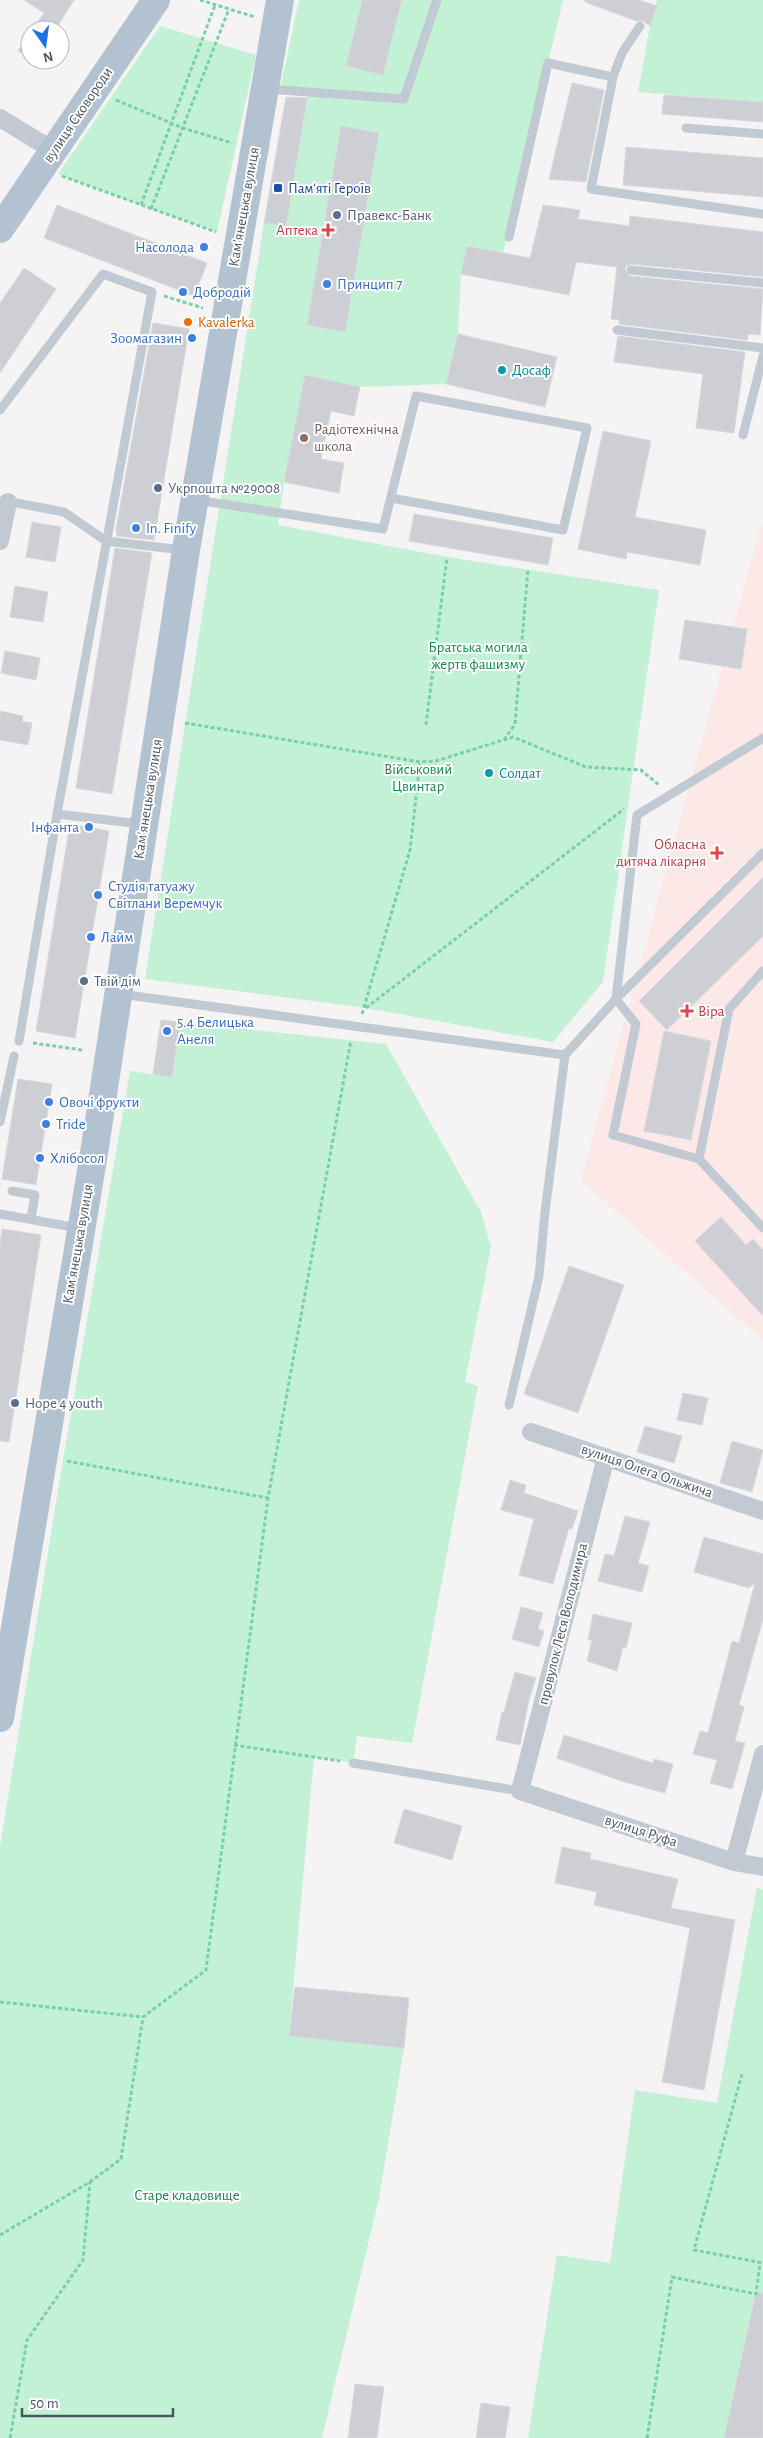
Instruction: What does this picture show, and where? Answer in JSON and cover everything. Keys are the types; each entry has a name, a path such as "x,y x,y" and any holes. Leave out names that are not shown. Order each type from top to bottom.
{"main road":[{"name":"вулиця Сковороди","path":"0,230 56,163 156,0"},
{"name":"Камʼянецька вулиця","path":"1,1704 118,994 194,499 280,0"}],"street":[{"path":"0,118 56,163"},
{"path":"0,540 4,501"},
{"name":"вулиця Олега Ольжича","path":"531,1432 763,1511"},
{"name":"провулок Леся Володимира","path":"520,1791 606,1457"},
{"path":"734,1862 763,1754"},
{"name":"вулиця Руфа","path":"520,1791 734,1862 763,1867"}],"lane":[{"path":"265,88 404,100 437,0"},
{"path":"640,26 622,53 613,78 591,189 763,214"},
{"path":"508,237 548,62 613,78"},
{"path":"686,128 763,134"},
{"path":"631,270 763,283"},
{"path":"0,410 103,274 152,292 57,814 19,1040"},
{"path":"617,330 763,348"},
{"path":"743,435 763,356"},
{"path":"194,499 383,529 416,396 587,428 563,530 391,498"},
{"path":"4,501 64,512 106,541 186,550"},
{"path":"763,738 636,815 616,999 636,1024 614,1135 699,1160 763,1228"},
{"path":"57,814 145,825"},
{"path":"509,1405 539,1276 545,1212 565,1055 616,999 763,852"},
{"path":"699,1160 729,1009 763,970"},
{"path":"118,994 565,1055"},
{"path":"0,1122 14,1056"},
{"path":"12,1191 35,1195 31,1218"},
{"path":"0,1214 80,1228"},
{"path":"353,1762 520,1791"}],"path":[{"path":"200,0 248,15"},
{"path":"141,205 215,5"},
{"path":"151,209 229,9"},
{"path":"111,98 183,128 229,142"},
{"path":"56,163 141,205 217,232"},
{"path":"152,292 225,315"},
{"path":"426,725 447,557"},
{"path":"504,740 515,724 528,569"},
{"path":"185,723 420,762 436,761 514,737 586,767 641,770 659,785"},
{"path":"0,2002 143,2017 206,1970 234,1745 268,1498 355,1026 366,1008 410,850 420,762"},
{"path":"652,789 667,782"},
{"path":"366,1008 632,803"},
{"path":"19,1040 82,1050"},
{"path":"63,1460 268,1498"},
{"path":"234,1745 353,1762"},
{"path":"0,2235 90,2182 120,2159 143,2017"},
{"path":"647,2438 672,2277 756,2294 762,2263 694,2250 742,2074"},
{"path":"10,2438 27,2340 84,2260 90,2182"}],"shaded area":[{"name":"Обласна дитяча лікарня","path":"761,526 763,527 763,1340 581,1180"}],"green space":[{"name":"Військовий Цвинтар","path":"299,0 563,0 503,253 467,246 461,274 458,334 446,384 360,387 305,376 284,482 278,525 447,557 659,590 603,982 553,1042 366,1008 145,979 264,223 286,226 308,92 280,90"},
{"path":"657,0 763,0 763,102 638,92 650,26"},
{"path":"160,26 256,55 217,232 58,174"},
{"name":"Старе кладовище","path":"180,1022 386,1044 481,1212 491,1247 465,1382 478,1386 412,1743 357,1736 353,1763 314,1757 289,2035 404,2048 379,2198 322,2438 0,2438 0,1847 63,1460 130,1071 172,1077"},
{"path":"757,1887 763,1890 763,2295 755,2294 724,2438 528,2438 557,2255 610,2263 635,2090 717,2103"}],"building":[{"path":"24,0 74,0 61,20 39,20 44,13"},
{"path":"362,0 402,0 383,75 346,66"},
{"path":"585,0 639,0 657,6 650,26 643,21 636,21 585,2"},
{"path":"572,83 604,90 586,182 549,179"},
{"path":"664,95 763,102 763,122 662,114"},
{"path":"286,97 307,98 286,226 264,223"},
{"path":"341,126 379,133 345,332 307,325"},
{"path":"626,147 763,158 763,197 623,185"},
{"path":"57,205 207,263 194,296 44,238"},
{"path":"543,205 580,210 578,219 629,226 630,216 763,232 763,277 632,264 626,266 625,270 630,276 763,289 760,335 748,334 747,340 619,324 620,320 611,319 617,267 576,262 569,295 461,274 467,246 530,258"},
{"path":"24,268 56,289 0,373 0,303"},
{"path":"153,323 189,329 154,540 117,536 116,529"},
{"name":"Досаф","path":"458,334 557,357 545,407 446,384"},
{"path":"618,336 745,352 734,433 696,428 703,374 614,362"},
{"path":"305,375 360,387 354,416 331,411 321,459 344,463 339,493 284,482"},
{"path":"603,431 651,441 635,517 706,530 700,565 627,552 626,559 578,549"},
{"path":"414,514 553,538 548,565 409,541"},
{"path":"32,522 61,527 55,562 26,557"},
{"path":"115,548 152,553 112,794 76,788"},
{"path":"15,586 48,592 43,622 10,617"},
{"path":"685,620 747,629 741,669 679,659"},
{"path":"5,651 40,658 36,680 1,673"},
{"path":"0,711 23,716 22,721 32,723 28,745 0,740"},
{"path":"70,824 109,831 75,1038 36,1031"},
{"path":"763,877 763,936 667,1030 639,1001"},
{"path":"161,1020 180,1022 172,1077 153,1074"},
{"path":"664,1031 711,1041 691,1140 644,1131"},
{"path":"18,1079 52,1084 36,1185 2,1179"},
{"path":"721,1217 746,1245 753,1239 763,1250 763,1316 695,1241"},
{"path":"2,1229 41,1235 9,1442 0,1441 0,1243"},
{"path":"569,1266 624,1285 578,1413 524,1394"},
{"path":"683,1393 708,1398 702,1425 677,1420"},
{"path":"645,1426 682,1436 674,1463 637,1452"},
{"path":"732,1441 763,1450 752,1492 720,1483"},
{"path":"510,1480 526,1485 524,1493 578,1511 572,1529 569,1528 553,1584 519,1575 534,1519 501,1510"},
{"path":"625,1516 650,1522 638,1563 649,1566 642,1592 598,1581 605,1554 614,1556"},
{"path":"704,1537 763,1554 763,1619 739,1705 744,1707 735,1741 745,1743 732,1789 710,1783 717,1760 693,1754 700,1731 708,1733 732,1641 739,1643 755,1583 749,1588 694,1572"},
{"path":"521,1607 543,1613 538,1629 544,1631 539,1647 512,1639"},
{"path":"593,1614 632,1623 626,1648 623,1647 617,1671 587,1661 592,1640 588,1640"},
{"path":"515,1672 536,1678 529,1700 520,1745 496,1740 502,1712 504,1712"},
{"path":"564,1735 653,1763 654,1759 673,1764 665,1793 621,1781 557,1758"},
{"path":"404,1809 462,1826 452,1860 394,1843"},
{"path":"562,1847 591,1853 590,1859 678,1879 671,1908 735,1920 704,2090 662,2082 690,1928 594,1905 597,1892 555,1883"},
{"path":"295,1987 409,1998 404,2048 289,2036"},
{"path":"756,2292 763,2293 763,2438 724,2438"},
{"path":"355,2384 384,2387 377,2438 348,2438"},
{"path":"481,2403 510,2407 505,2438 476,2438"}],"place":[{"name":"Пам'яті Героїв","path":"278,188"},
{"name":"Правекс-Банк","path":"337,215"},
{"name":"Аптека","path":"328,230"},
{"name":"Насолода","path":"204,247"},
{"name":"Принцип 7","path":"327,284"},
{"name":"Добродій","path":"183,292"},
{"name":"Kavalerka","path":"188,322"},
{"name":"Зоомагазин","path":"192,338"},
{"name":"Досаф","path":"502,370"},
{"name":"Радіотехнічна школа","path":"304,438"},
{"name":"Укрпошта №29008","path":"158,488"},
{"name":"In. Finify","path":"136,528"},
{"name":"Солдат","path":"489,773"},
{"name":"Інфанта","path":"89,827"},
{"name":"Обласна дитяча лікарня","path":"717,853"},
{"name":"Студія татуажу Світлани Веремчук","path":"98,895"},
{"name":"Лайм","path":"91,937"},
{"name":"Твій дім","path":"84,981"},
{"name":"Віра","path":"687,1011"},
{"name":"5.4 Белицька Анеля","path":"167,1031"},
{"name":"Овочі фрукти","path":"49,1102"},
{"name":"Tride","path":"46,1124"},
{"name":"Хлібосол","path":"40,1158"},
{"name":"Hope 4 youth","path":"15,1403"}],"park label":[{"name":"Братська могила жертв фашизму","path":"478,656"}]}
